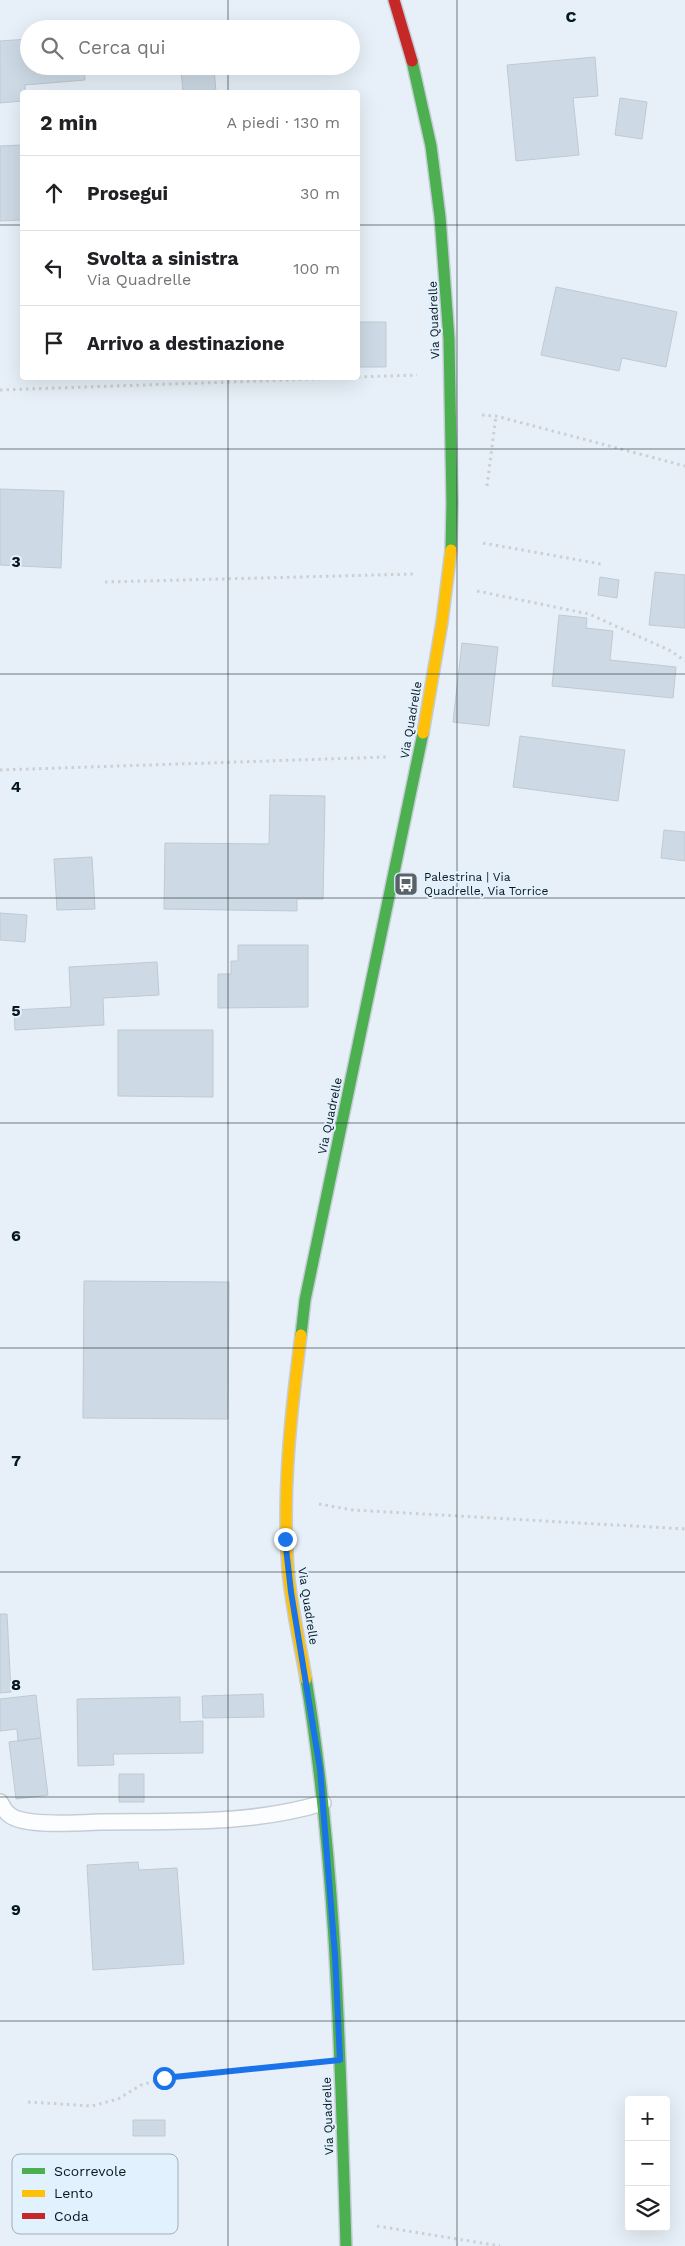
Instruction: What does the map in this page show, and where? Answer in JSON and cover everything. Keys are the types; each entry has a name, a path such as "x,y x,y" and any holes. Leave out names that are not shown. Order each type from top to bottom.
{"street":[{"name":"Via Quadrelle","path":"346,2246 340,2060 324,1803 316,1738 288,1571 286,1497 292,1403 305,1300 419,756 442,622 452,521 451,412 446,285 437,184 414,72 394,0"}],"lane":[{"path":"0,1802 5,1812 16,1818 69,1823 246,1820 287,1813 324,1803"}],"path":[{"path":"360,377 449,374"},
{"path":"0,390 288,380"},
{"path":"451,412 496,416 685,466"},
{"path":"486,493 496,416"},
{"path":"479,542 601,564"},
{"path":"105,582 448,573"},
{"path":"472,590 589,614 671,651 685,661"},
{"path":"0,770 419,756"},
{"path":"286,1497 353,1510 685,1529"},
{"path":"28,2102 92,2106 118,2099 141,2084 173,2076 340,2060"},
{"path":"345,2220 500,2246"}],"building":[{"path":"20,40 20,75 85,75 85,80 25,85 25,90 20,90 20,101 0,103 0,41"},
{"path":"595,57 598,96 573,98 579,155 516,161 507,65"},
{"path":"181,75 215,75 216,90 183,90"},
{"path":"620,98 647,102 642,139 615,135"},
{"path":"20,145 20,220 0,221 0,146"},
{"path":"556,287 677,312 666,367 622,358 619,371 541,355"},
{"path":"360,322 386,322 386,367 360,367"},
{"path":"0,489 64,491 61,568 0,565"},
{"path":"655,572 685,575 685,628 649,625"},
{"path":"600,577 619,580 617,598 598,595"},
{"path":"559,615 587,618 586,628 613,631 610,660 676,667 673,698 552,686"},
{"path":"462,643 498,647 489,726 453,722"},
{"path":"520,736 625,750 618,801 513,787"},
{"path":"270,795 325,796 323,899 297,899 297,911 164,909 165,843 269,844"},
{"path":"664,830 685,832 685,861 661,858"},
{"path":"92,857 95,909 57,910 54,859"},
{"path":"0,913 27,915 25,942 0,940"},
{"path":"238,945 308,945 308,1007 218,1008 218,974 231,974 231,961 238,961"},
{"path":"157,962 159,995 103,998 104,1025 15,1030 14,1010 71,1007 69,967"},
{"path":"118,1030 213,1030 213,1097 118,1096"},
{"path":"84,1281 229,1282 228,1419 83,1418"},
{"path":"0,1614 7,1614 11,1692 0,1693"},
{"path":"263,1694 264,1717 203,1718 202,1696"},
{"path":"36,1695 41,1738 18,1741 17,1729 0,1731 0,1699"},
{"path":"180,1697 180,1722 203,1721 203,1753 113,1754 114,1765 78,1766 77,1699"},
{"path":"41,1738 48,1795 16,1799 9,1742"},
{"path":"119,1774 144,1774 144,1802 119,1802"},
{"path":"138,1862 139,1870 177,1868 184,1964 93,1970 87,1865"},
{"path":"133,2120 165,2120 165,2136 133,2136"}],"traffic: fast":[{"path":"412,61 431,146 440,217 449,339 451,550"},
{"path":"301,1335 305,1300 423,733"},
{"path":"306,1679 316,1749 331,1891 339,2033 346,2246"}],"traffic: slow":[{"path":"423,733 442,622 451,550"},
{"path":"301,1335 288,1452 286,1541 291,1597 306,1679"}],"traffic: jam":[{"path":"394,0 412,61"}],"place":[{"name":"Palestrina | Via Quadrelle, Via Torrice","path":"406,884"}],"route":[{"path":"164,2078 340,2060 335,1955 324,1803 316,1738 291,1592 285,1539"}]}
